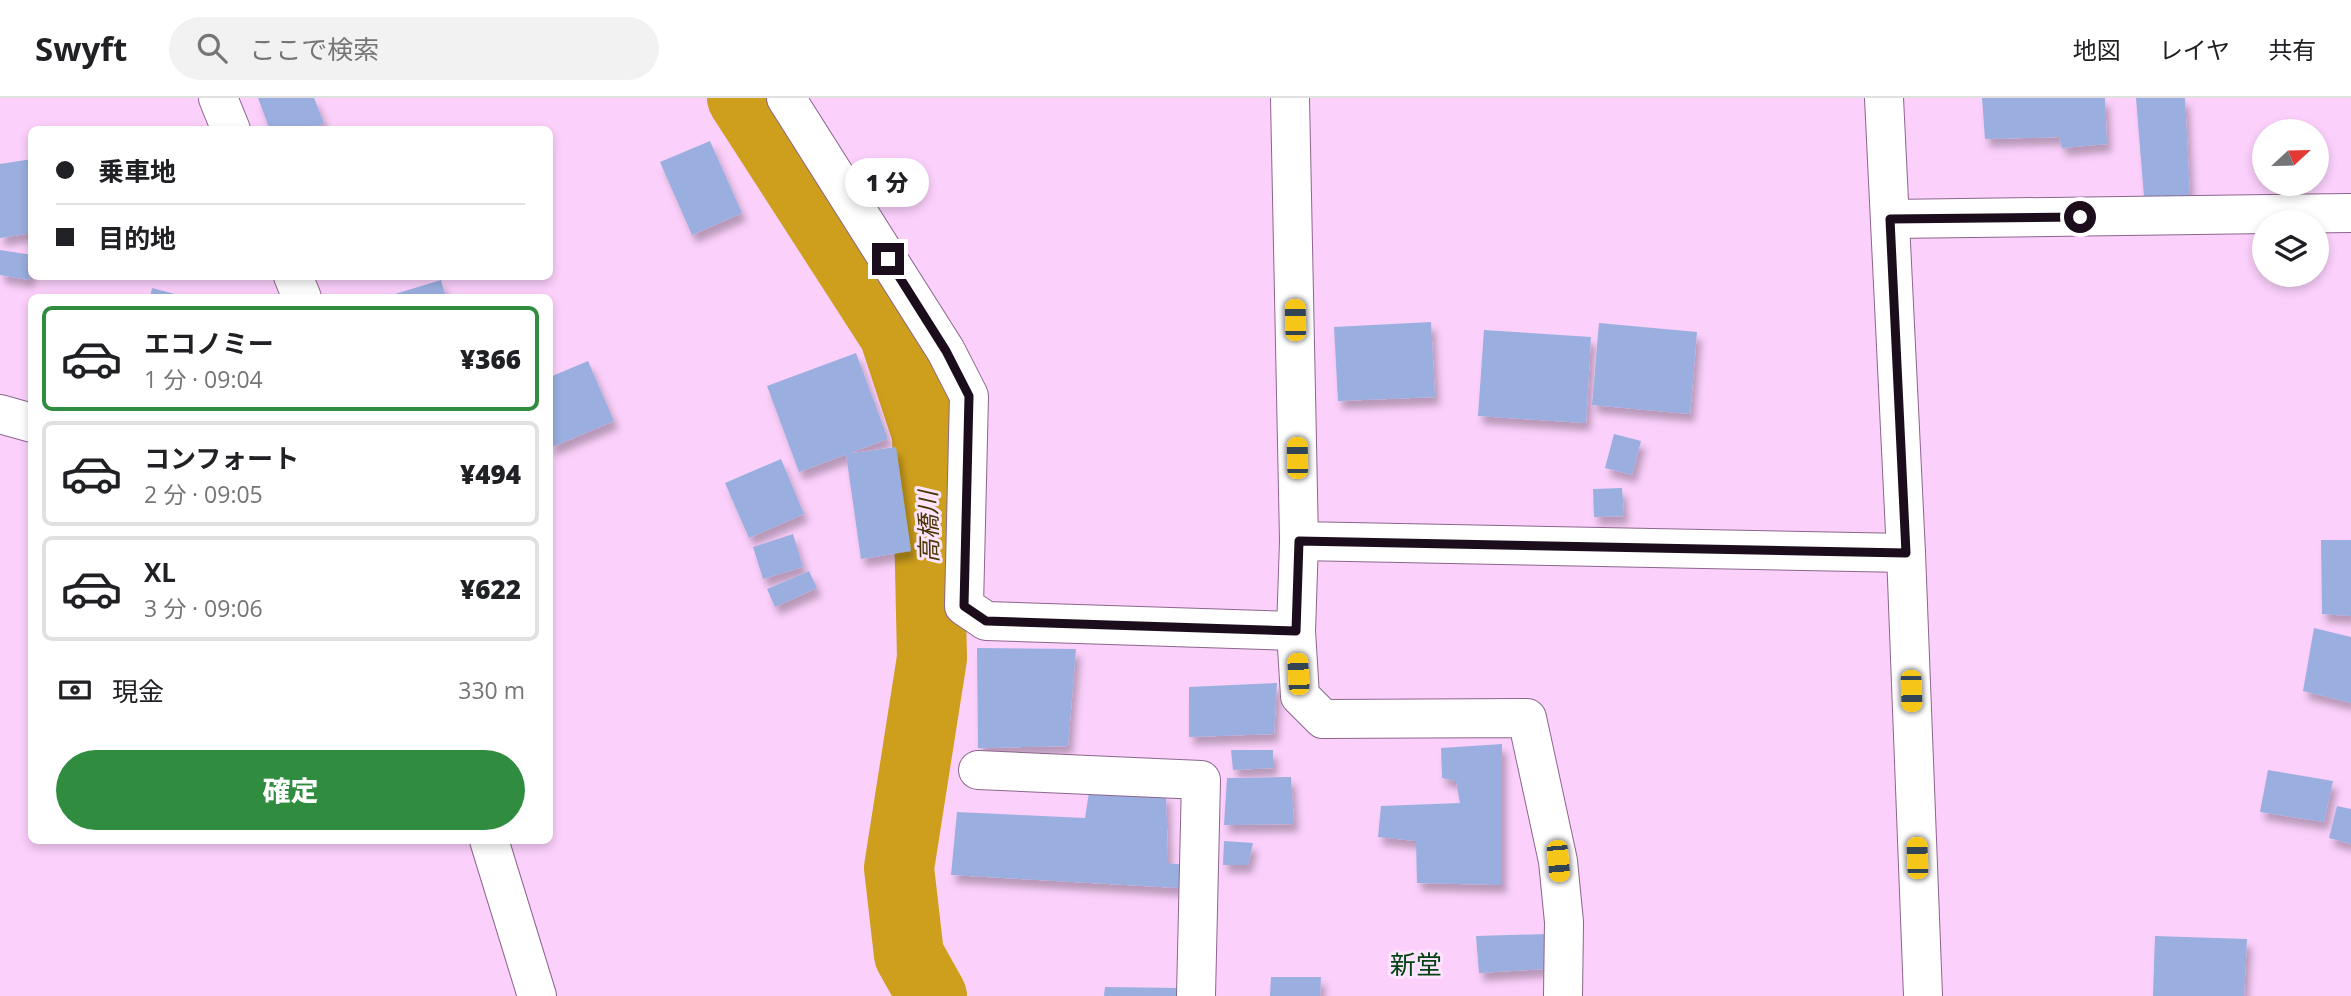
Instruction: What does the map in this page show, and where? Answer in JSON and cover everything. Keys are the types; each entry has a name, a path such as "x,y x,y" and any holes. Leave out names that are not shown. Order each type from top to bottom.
{"street":[{"path":"218,98 230,126"},
{"path":"786,98 946,351 969,396 964,606 986,621 1296,631"},
{"path":"1290,98 1299,541 1296,631 1300,696 1323,719 1527,718 1558,861 1564,922 1563,996"},
{"path":"1884,98 1906,553 1923,996"},
{"path":"1890,219 2351,213"},
{"path":"0,414 28,422"},
{"path":"1299,541 1906,553"},
{"path":"978,770 1201,780 1196,996"},
{"path":"490,844 537,996"}],"building":[{"path":"258,98 314,98 324,123 317,126 268,126"},
{"path":"1982,98 2105,98 2107,144 2062,148 2059,137 1985,139"},
{"path":"2136,98 2185,98 2190,198 2144,197"},
{"path":"710,141 742,213 692,235 660,162"},
{"path":"28,160 28,234 0,238 0,164"},
{"path":"0,250 28,254 28,280 0,275"},
{"path":"441,280 445,294 395,294"},
{"path":"152,288 175,294 151,294"},
{"path":"1431,322 1435,397 1338,401 1334,327"},
{"path":"1599,323 1697,332 1690,414 1592,405"},
{"path":"1484,330 1591,337 1586,423 1478,416"},
{"path":"856,353 888,439 799,472 767,386"},
{"path":"588,361 614,421 553,447 553,376"},
{"path":"1614,434 1641,441 1632,475 1605,468"},
{"path":"896,447 911,551 861,559 846,454"},
{"path":"781,459 804,514 749,538 725,483"},
{"path":"1622,488 1624,516 1594,517 1593,489"},
{"path":"793,534 803,567 763,579 753,547"},
{"path":"2321,540 2351,540 2351,616 2322,614"},
{"path":"809,571 817,588 775,607 767,589"},
{"path":"2314,628 2351,637 2351,703 2303,691"},
{"path":"977,648 1076,649 1068,746 978,748"},
{"path":"1277,683 1274,734 1189,737 1189,687"},
{"path":"1502,744 1502,885 1417,883 1416,841 1378,837 1381,806 1460,803 1456,781 1442,778 1441,748"},
{"path":"1231,750 1273,750 1273,768 1233,770"},
{"path":"2268,770 2333,781 2324,822 2260,812"},
{"path":"1291,777 1294,824 1224,825 1227,778"},
{"path":"1090,786 1166,794 1168,863 1185,865 1179,888 951,875 957,812 1085,818"},
{"path":"2337,806 2351,809 2351,844 2329,838"},
{"path":"1224,841 1253,843 1248,865 1223,865"},
{"path":"1547,934 1544,969 1479,973 1476,936"},
{"path":"2155,936 2247,939 2244,996 2153,996"},
{"path":"1271,977 1321,977 1320,996 1270,996"},
{"path":"1105,987 1178,988 1178,996 1104,996"}],"waterway":[{"name":"高橋川","path":"742,98 894,334 927,434 932,658 899,868 909,955 932,996"}],"district":[{"name":"新堂","path":"1416,965"}],"route":[{"path":"888,259 946,351 969,396 964,606 986,621 1296,631 1299,541 1906,553 1890,219 2080,217"}]}
